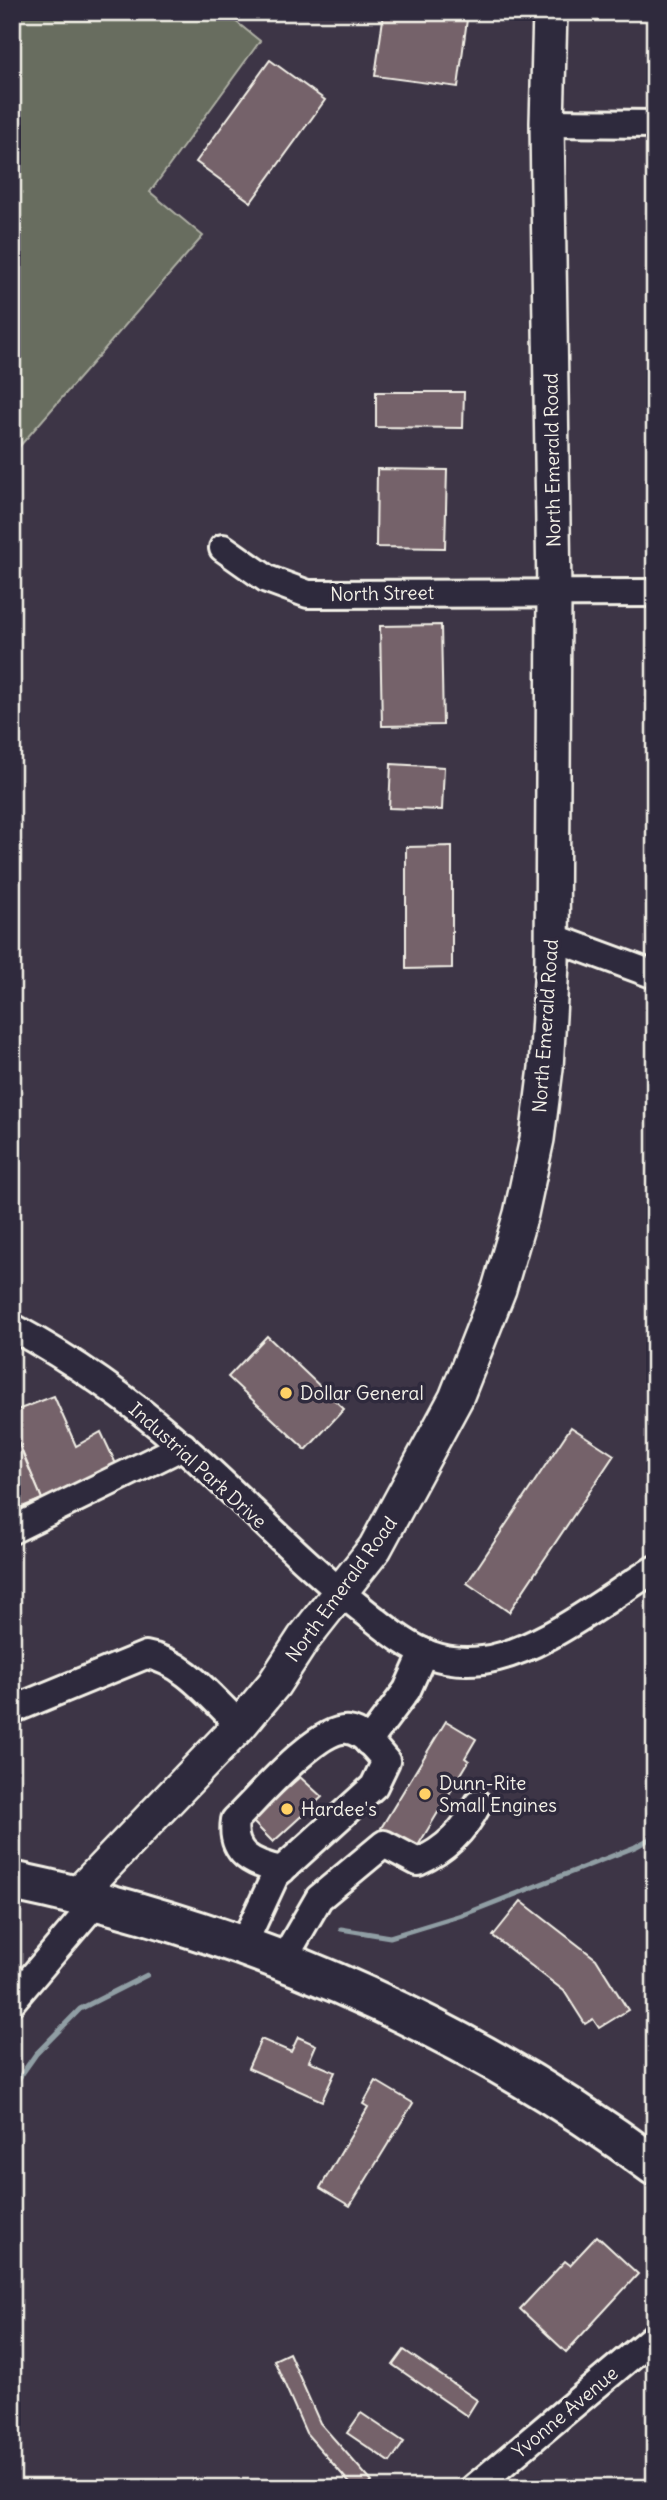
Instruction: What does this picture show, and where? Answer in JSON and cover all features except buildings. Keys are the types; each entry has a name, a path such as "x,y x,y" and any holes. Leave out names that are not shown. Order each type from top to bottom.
{"highway":[{"path":"12,1881 87,1898 243,1945 354,1989 456,2038 533,2082 655,2166"}],"main road":[{"name":"North Emerald Road","path":"87,1898 274,1684 339,1592 375,1548 426,1458 456,1398 499,1289 520,1214 537,1139 546,1068 552,937 555,592 547,123 550,12"}],"street":[{"path":"547,123 655,124"},
{"name":"North Street","path":"223,548 268,579 308,594 655,593"},
{"path":"552,937 655,975"},
{"name":"Industrial Park Drive","path":"12,1327 103,1382 183,1446 303,1562 402,1640 424,1652 465,1661 500,1656 547,1635 655,1569"},
{"path":"12,1530 183,1446"},
{"path":"368,1742 407,1690 424,1652"},
{"path":"12,1710 146,1655 163,1658 178,1667 240,1725"},
{"path":"243,1945 275,1876 282,1870 374,1786 386,1761 368,1742 349,1730 339,1730 318,1740 235,1820 233,1832 242,1855 256,1865 282,1870"},
{"path":"283,1960 319,1898 350,1871 384,1844 418,1862 436,1854 468,1823 478,1804"},
{"path":"12,2001 87,1898"},
{"name":"Yvonne Avenue","path":"474,2488 655,2336"}],"green space":[{"path":"12,12 224,12 260,41 150,192 203,236 12,455"}],"waterway":[{"path":"341,1929 390,1937 465,1914 635,1847 655,1836"},
{"path":"12,2088 36,2054 80,2009 147,1975"}],"place":[{"name":"Dollar General","path":"286,1393"},
{"name":"Dunn-Rite Small Engines","path":"425,1794"},
{"name":"Hardee's","path":"287,1809"}]}
